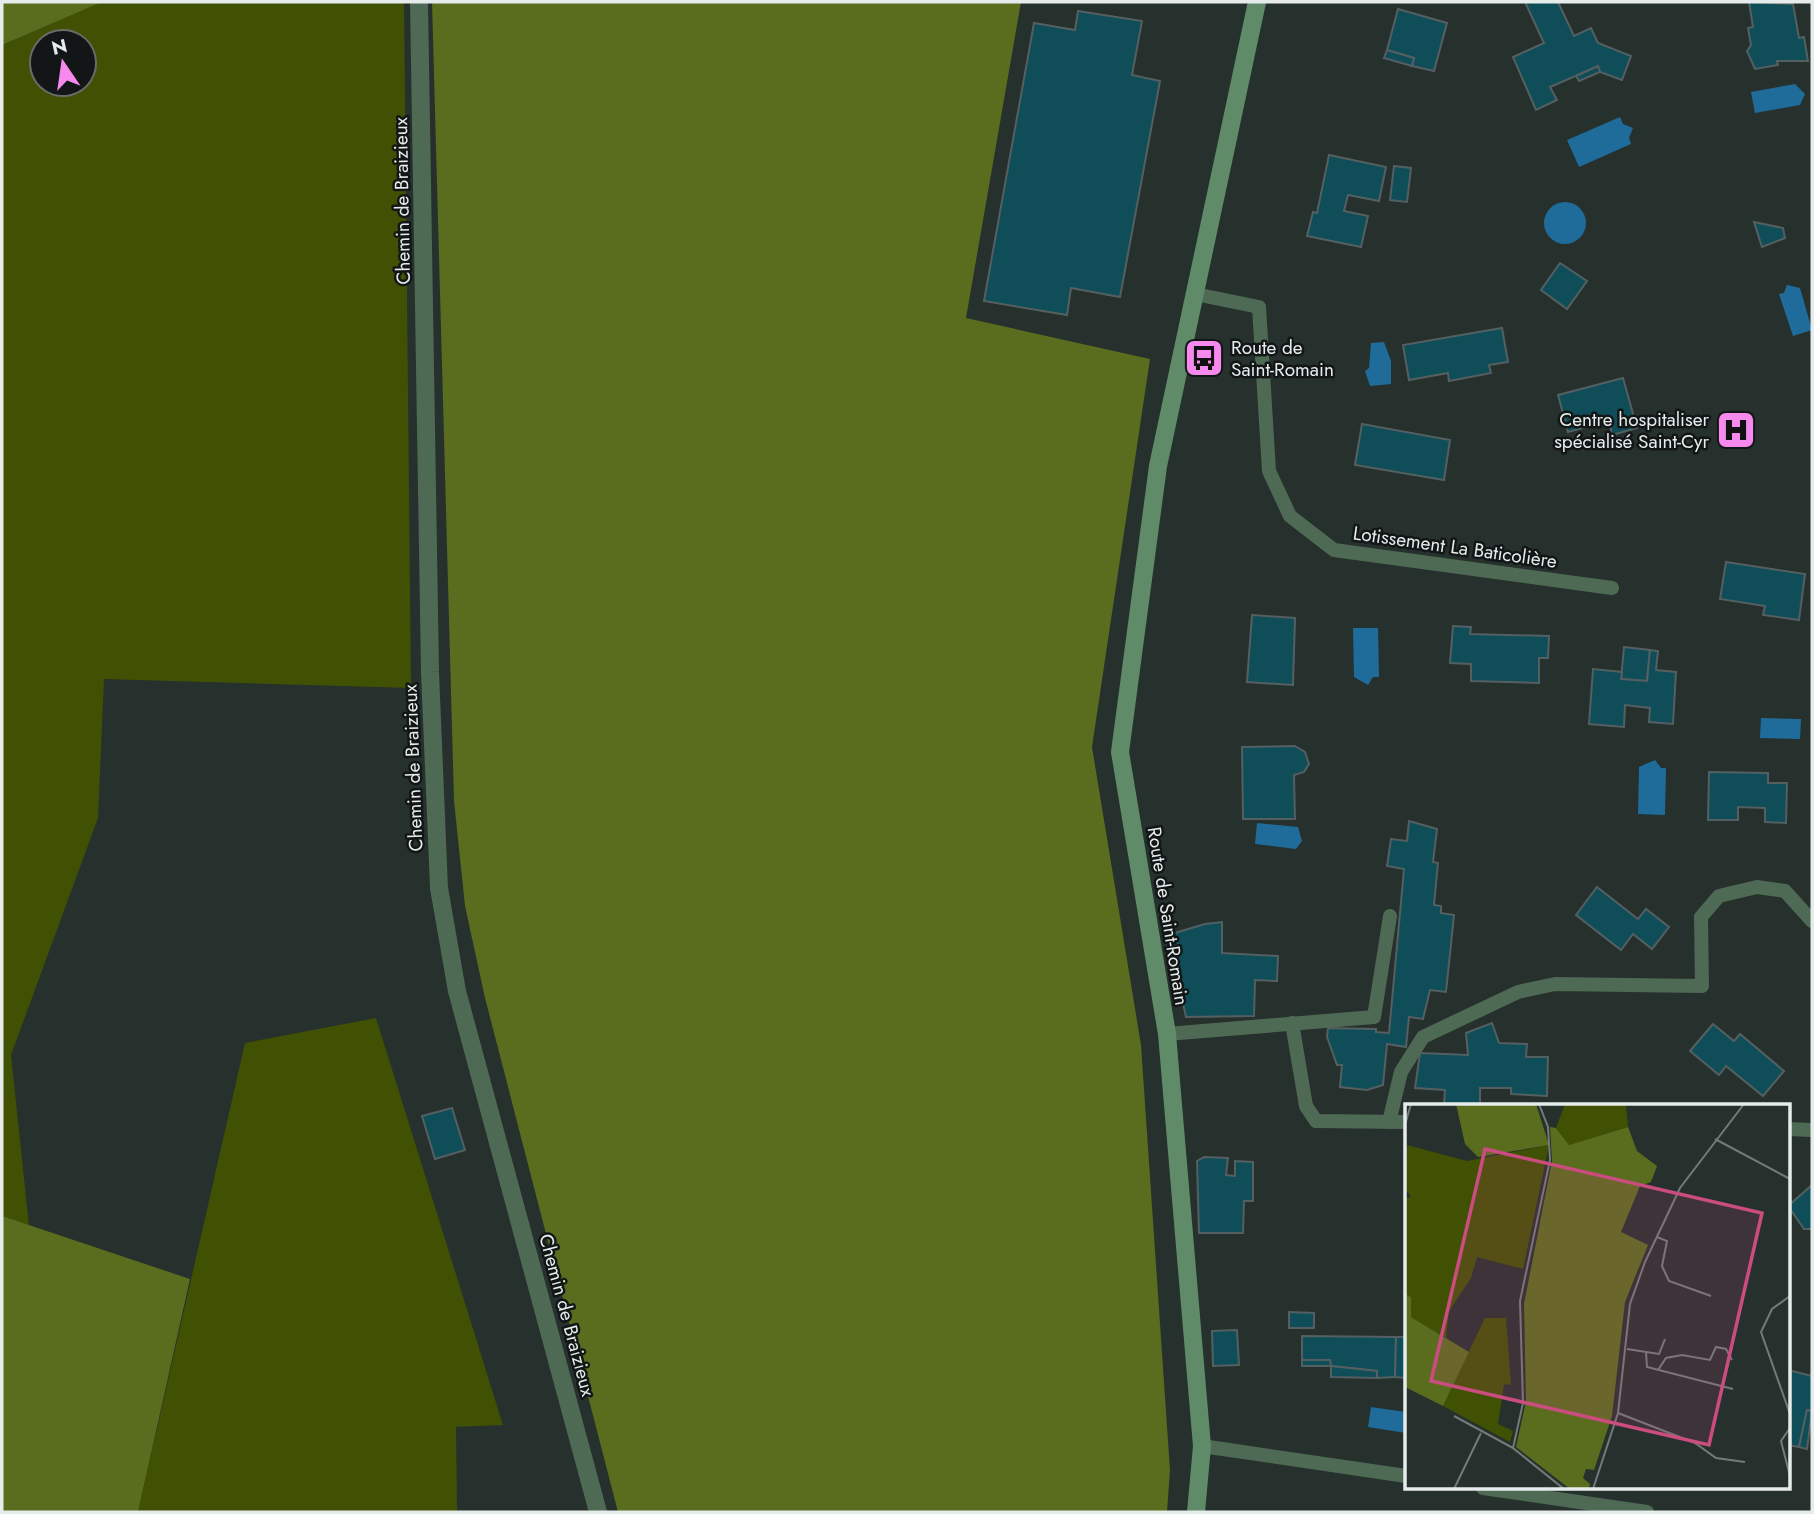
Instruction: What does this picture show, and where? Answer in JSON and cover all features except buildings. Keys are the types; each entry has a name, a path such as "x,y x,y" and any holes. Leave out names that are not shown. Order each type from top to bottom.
{"main road":[{"name":"Route de Saint-Romain","path":"1196,1512 1202,1446 1167,1034 1120,752 1158,466 1257,2"}],"street":[{"name":"Chemin de Braizieux","path":"419,2 430,672 439,888 457,991 598,1512"}],"lane":[{"name":"Lotissement La Baticolière","path":"1195,294 1259,307 1269,471 1290,516 1334,550 1612,588"},
{"path":"1389,1122 1401,1072 1423,1037 1518,992 1555,984 1702,986 1701,917 1719,896 1757,887 1785,891 1812,921"},
{"path":"1167,1034 1374,1017 1390,916"},
{"path":"1292,1023 1306,1106 1316,1121 1405,1122"},
{"path":"1790,1129 1812,1130"},
{"path":"1202,1446 1405,1476"},
{"path":"1497,1490 1647,1512"}],"green space":[{"path":"2,2 102,2 42,28 28,28 28,34 2,45"},
{"path":"102,2 404,2 411,688 104,679 98,818 11,1055 29,1226 2,1216 2,45 28,34 28,98 98,98 98,28 42,28"},
{"path":"432,2 1021,2 966,318 1150,359 1092,747 1141,1045 1170,1470 1167,1512 618,1512 485,998 465,906 454,801"},
{"path":"376,1018 503,1425 456,1427 457,1512 138,1512 245,1043"},
{"path":"2,1216 190,1279 138,1512 2,1512"}],"water":[{"path":"1795,84 1805,94 1800,105 1755,113 1751,92"},
{"path":"1620,117 1623,124 1633,128 1629,138 1631,144 1579,167 1567,140"},
{"path":"1565,202 1580,208 1586,223 1580,238 1565,244 1550,238 1544,223 1550,208"},
{"path":"1787,285 1800,288 1812,330 1793,336 1779,294 1784,293"},
{"path":"1384,342 1391,361 1391,384 1370,386 1365,371 1369,368 1371,343"},
{"path":"1353,628 1378,628 1379,677 1373,677 1368,685 1354,677"},
{"path":"1761,718 1801,719 1800,739 1760,738"},
{"path":"1655,760 1661,768 1666,768 1665,815 1638,814 1639,767"},
{"path":"1257,823 1298,827 1302,841 1296,849 1255,844"},
{"path":"1371,1407 1405,1412 1405,1433 1368,1427"}],"place":[{"name":"Route de Saint-Romain","path":"1204,358"},
{"name":"Centre hospitaliser spécialisé Saint-Cyr","path":"1736,430"}]}
